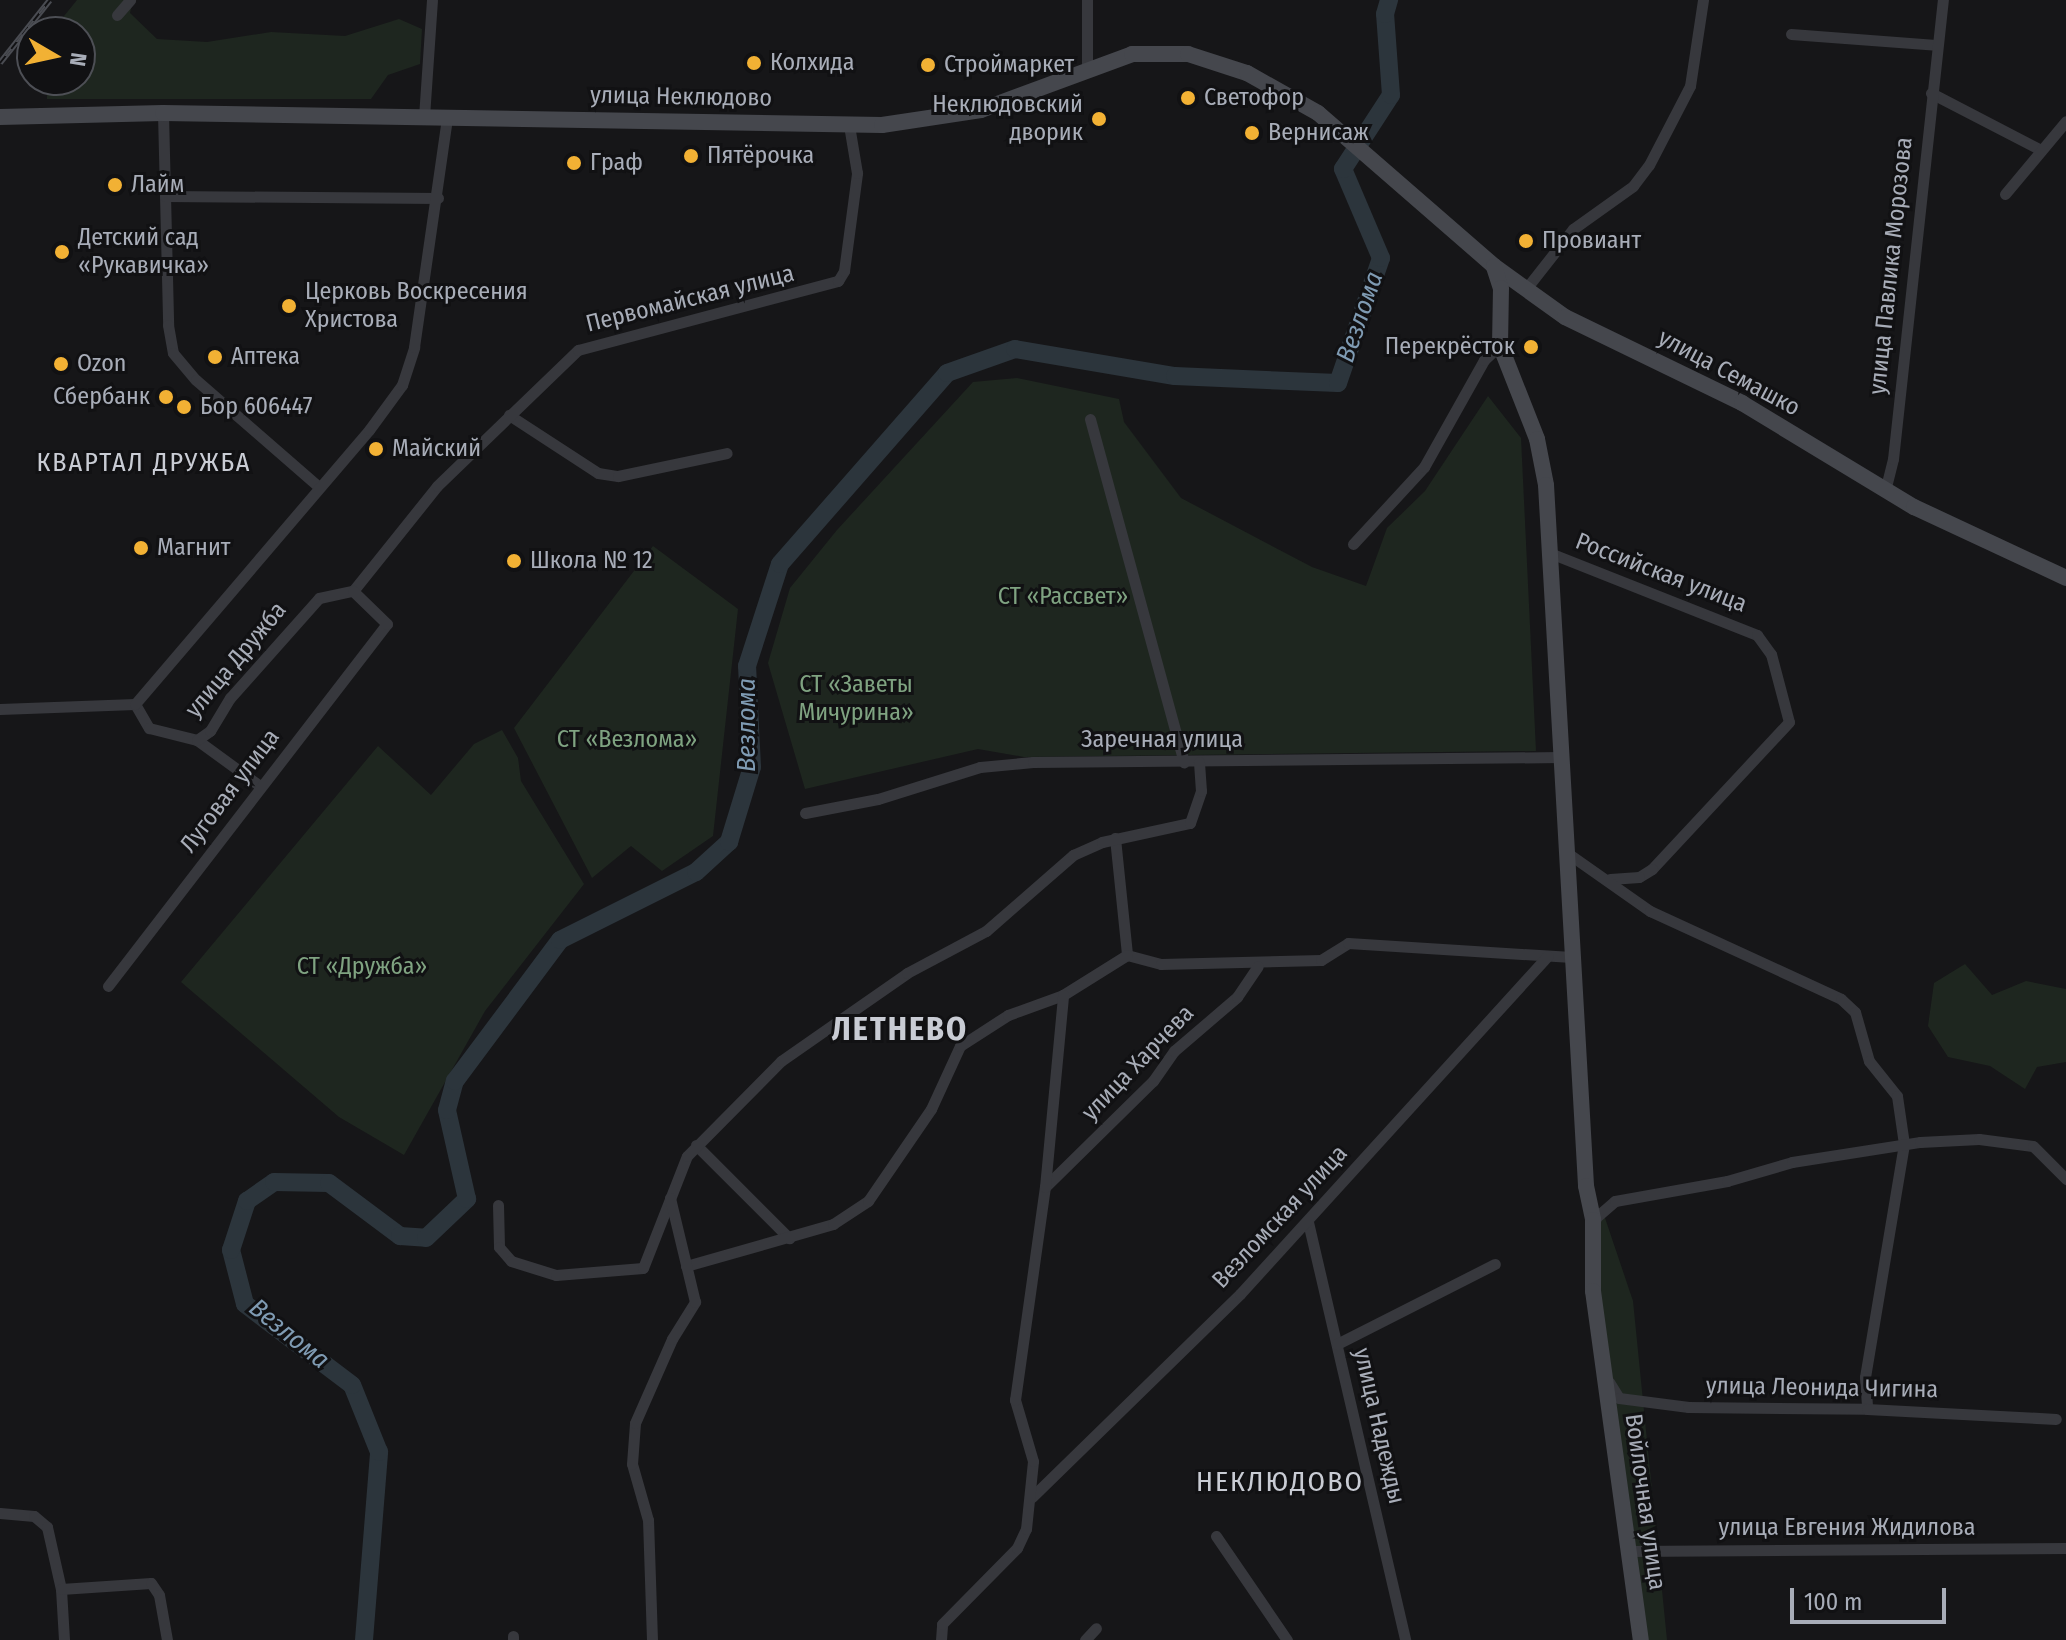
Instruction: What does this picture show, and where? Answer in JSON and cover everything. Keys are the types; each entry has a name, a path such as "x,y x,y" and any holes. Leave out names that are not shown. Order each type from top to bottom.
{"main road":[{"name":"улица Неклюдово","path":"0,117 163,113 849,125 947,118 1013,100 1087,68 1150,51 1188,54 1247,73 1333,124 1393,174"},
{"path":"0,117 0,128"},
{"name":"улица Семашко","path":"1393,174 1494,266 1565,317 1742,403 1885,491 2066,578"},
{"path":"1494,266 1500,299 1500,345"},
{"path":"1500,299 1525,290"},
{"name":"Войлочная улица","path":"1500,345 1542,460 1566,715 1561,757 1586,1186 1593,1220 1593,1291 1641,1640"}],"street":[{"path":"117,15 130,0"},
{"path":"424,117 432,0"},
{"path":"1087,0 1087,68"},
{"path":"1525,290 1573,229 1633,186 1649,165 1690,86 1703,0"},
{"name":"улица Павлика Морозова","path":"1885,491 1893,459 1943,0"},
{"path":"1791,34 1936,45"},
{"path":"1931,93 2039,149"},
{"path":"163,113 168,325 173,353 196,380 318,486"},
{"path":"0,709 135,704 402,385 414,347 438,198 447,117"},
{"path":"2005,194 2039,149 2066,121"},
{"name":"Первомайская улица","path":"353,591 437,486 584,347 838,281 844,271 857,173 849,125"},
{"path":"165,196 438,198"},
{"path":"1353,544 1424,467 1484,360 1500,345"},
{"path":"509,415 598,473 618,476 727,453"},
{"path":"1090,419 1184,762"},
{"name":"Российская улица","path":"1550,553 1757,635 1771,654 1789,722 1652,869 1639,877 1610,879"},
{"name":"Луговая улица","path":"108,986 387,624 353,591"},
{"name":"улица Дружба","path":"197,740 210,731 230,698 319,598 353,591"},
{"path":"135,704 149,728 197,740 260,786"},
{"name":"Заречная улица","path":"805,813 878,799 980,767 1561,757"},
{"path":"498,1205 499,1247 511,1261 556,1275 643,1268 670,1198 696,1145 804,1041 907,973 986,931 1073,855 1115,838 1173,831 1190,823 1201,791 1199,762"},
{"path":"1115,838 1127,955"},
{"path":"1566,852 1610,879 1664,919 1848,1004 1855,1012 1869,1061 1897,1096 1904,1144 1865,1377 1867,1409"},
{"path":"686,1266 833,1224 868,1201 931,1109 960,1046 1008,1015 1063,995 1127,955 1161,964 1258,966 1321,960 1348,943 1572,957"},
{"name":"Везломская улица","path":"1032,1497 1308,1222 1548,956"},
{"name":"улица Харчева","path":"1045,1187 1153,1081 1174,1051 1237,997 1258,966"},
{"path":"941,1640 942,1624 1017,1548 1032,1497 1033,1461 1015,1400 1045,1187 1063,995"},
{"path":"1593,1220 1615,1201 1727,1181 1792,1162 1904,1144 1962,1139 2022,1143 2041,1149 2066,1179"},
{"path":"696,1145 789,1238"},
{"path":"652,1640 648,1520 632,1464 635,1423 672,1339 695,1302 670,1198"},
{"name":"улица Надежды","path":"1308,1222 1405,1640"},
{"path":"654,1242 675,1243 682,1250"},
{"path":"1337,1344 1495,1264"},
{"name":"улица Леонида Чигина","path":"1602,1372 1619,1398 1688,1407 1867,1409 2056,1419"},
{"path":"0,1513 44,1521 61,1589 64,1640"},
{"path":"1216,1536 1287,1640"},
{"name":"улица Евгения Жидилова","path":"1628,1551 2066,1548"},
{"path":"61,1589 151,1583 159,1595 167,1640"},
{"path":"1085,1640 1096,1628"}],"green space":[{"path":"77,0 133,0 130,13 157,39 207,42 271,32 345,36 399,19 422,29 420,64 388,75 371,99 47,99 47,96 96,96 96,16 64,16"},
{"name":"СТ «Рассвет»","path":"1017,378 1119,399 1124,422 1181,498 1312,567 1366,586 1387,528 1425,491 1488,396 1521,438 1536,751 1024,757 978,749 805,789 768,663 790,588 837,530 973,382"},
{"name":"СТ «Везлома»","path":"653,546 738,609 713,836 662,871 631,846 592,878 514,728"},
{"name":"СТ «Дружба»","path":"502,730 518,758 521,781 584,884 485,1011 404,1155 339,1117 181,982 378,746 431,795 474,744"},
{"path":"1965,964 1992,995 2026,981 2066,989 2066,1062 2037,1067 2025,1089 1990,1066 1948,1057 1928,1026 1934,983"},
{"path":"1604,1215 1633,1301 1667,1640 1645,1640 1597,1275 1593,1220"}],"waterway":[{"name":"Везлома","path":"364,1640 379,1452 352,1385 245,1304 231,1250 247,1201 274,1182 329,1183 400,1236 426,1238 467,1199 447,1110 455,1081 560,940 696,872 729,842 752,767 747,666 780,564 947,373 1015,349 1175,376 1338,383 1381,258 1343,169 1391,95 1385,14 1389,0"}],"railway":[{"path":"0,63 50,0"}],"place":[{"name":"Колхида","path":"754,63"},
{"name":"Строймаркет","path":"928,65"},
{"name":"Светофор","path":"1188,98"},
{"name":"Неклюдовский дворик","path":"1099,119"},
{"name":"Вернисаж","path":"1252,133"},
{"name":"Пятёрочка","path":"691,156"},
{"name":"Граф","path":"574,163"},
{"name":"Лайм","path":"115,185"},
{"name":"Провиант","path":"1526,241"},
{"name":"Детский сад «Рукавичка»","path":"62,252"},
{"name":"Церковь Воскресения Христова","path":"289,306"},
{"name":"Перекрёсток","path":"1531,347"},
{"name":"Аптека","path":"215,357"},
{"name":"Ozon","path":"61,364"},
{"name":"Сбербанк","path":"166,397"},
{"name":"Бор 606447","path":"184,407"},
{"name":"Майский","path":"376,449"},
{"name":"Магнит","path":"141,548"},
{"name":"Школа № 12","path":"514,561"}],"district":[{"name":"КВАРТАЛ ДРУЖБА","path":"144,463"},
{"name":"ЛЕТНЕВО","path":"900,1029"},
{"name":"НЕКЛЮДОВО","path":"1280,1482"}],"park label":[{"name":"СТ «Заветы Мичурина»","path":"856,699"}]}
